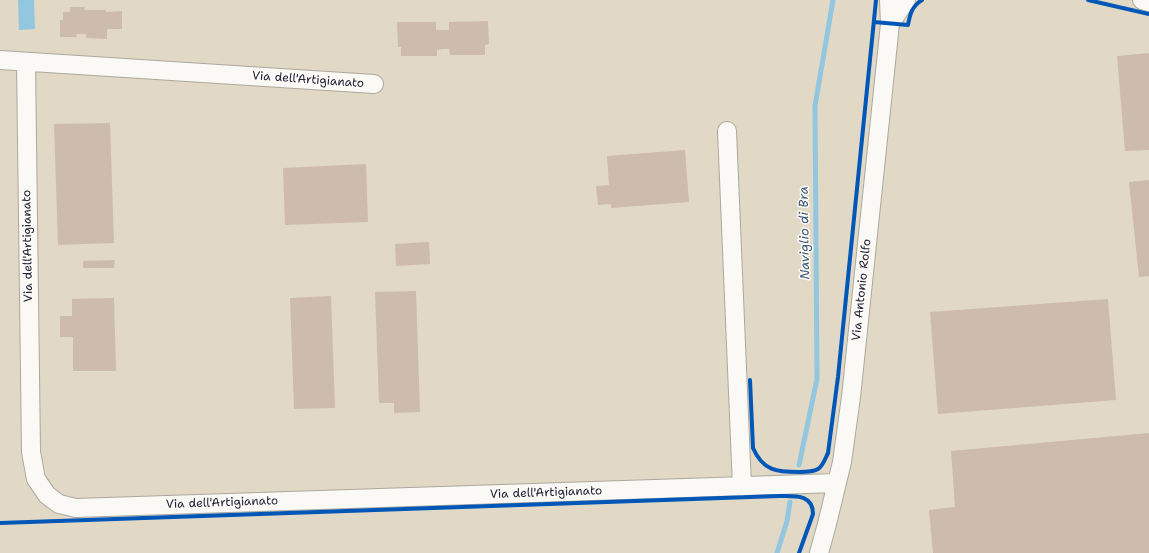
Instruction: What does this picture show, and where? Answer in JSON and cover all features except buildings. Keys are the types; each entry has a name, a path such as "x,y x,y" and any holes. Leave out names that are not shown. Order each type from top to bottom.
{"street":[{"name":"Via Antonio Rolfo","path":"819,553 838,484 851,397 890,24 889,0"},
{"name":"Via Antonio Rolfo","path":"890,24 906,0"},
{"path":"1142,0 1149,2"},
{"name":"Via dell'Artigianato","path":"0,60 374,84"},
{"name":"Via dell'Artigianato","path":"26,62 32,452 36,479 47,495 59,504 76,508 838,484"},
{"path":"727,132 742,487"}],"water":[{"path":"18,0 34,0 35,29 19,30"}],"waterway":[{"name":"Naviglio di Bra","path":"799,465 817,379 815,106 833,0"},
{"name":"Naviglio di Bra","path":"777,553 787,521 790,502"}],"cycle path":[{"path":"750,380 753,448 757,456 766,466 777,470 809,472 820,468 828,453 838,377 876,0"},
{"path":"874,22 908,25 912,11 922,0"},
{"path":"1088,0 1149,14"},
{"path":"0,523 797,496 807,500 810,503 813,514 799,553"}]}
